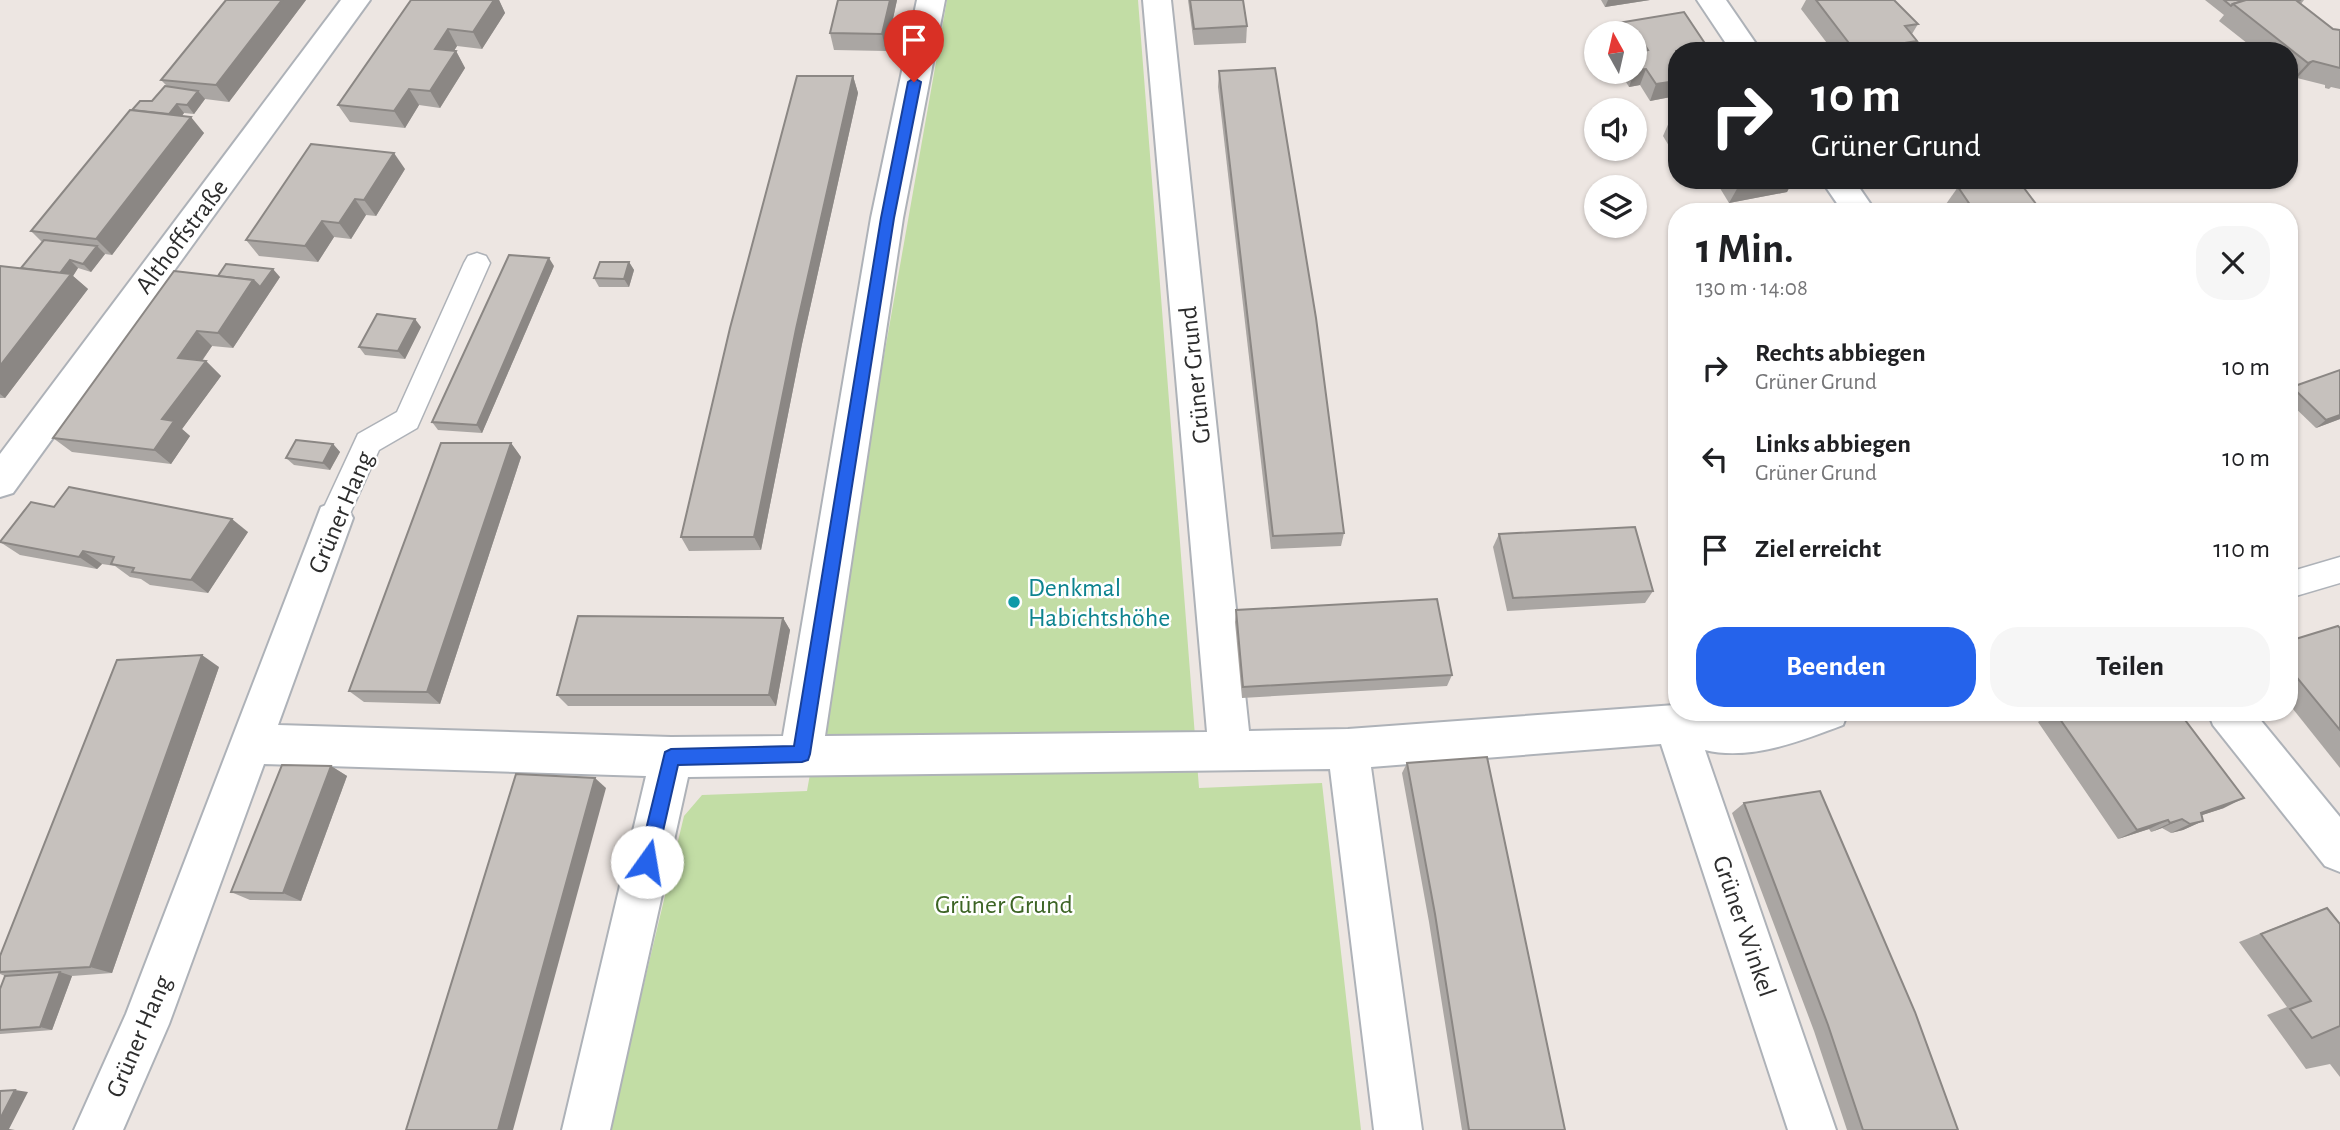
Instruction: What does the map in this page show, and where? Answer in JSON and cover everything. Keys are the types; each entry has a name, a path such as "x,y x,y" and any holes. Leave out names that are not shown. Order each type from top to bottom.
{"street":[{"name":"Althoffstraße","path":"2,474 356,0"},
{"path":"802,754 887,218 931,0"},
{"name":"Grüner Grund","path":"1157,0 1230,751"},
{"path":"1711,0 1740,42"},
{"name":"Grüner Hang","path":"98,1130 146,1024 334,518"},
{"path":"250,744 671,757 1230,751 1348,749 1675,724 1718,734 1754,733 1796,721"},
{"path":"2235,721 2340,851"},
{"name":"Grüner Winkel","path":"1675,724 1812,1130"},
{"path":"1348,749 1398,1130"},
{"path":"586,1130 671,757"}],"lane":[{"name":"Grüner Hang","path":"334,518 368,442 407,420 477,263"},
{"path":"2298,582 2340,570"}],"green space":[{"name":"Grüner Grund","path":"947,0 1138,0 1199,788 1322,783 1361,1130 609,1130 684,816 702,795 807,791"}],"building":[{"path":"226,0 282,0 216,85 161,80"},
{"path":"411,0 494,0 473,32 448,29 435,49 456,51 430,91 409,89 394,111 338,105"},
{"path":"838,0 890,0 882,34 830,33"},
{"path":"1190,0 1243,0 1247,26 1194,29"},
{"path":"1816,0 1894,0 1918,24 1905,26 1917,41 1848,42"},
{"path":"2224,0 2246,0 2231,6"},
{"path":"2246,0 2301,0 2297,1 2333,29 2340,30 2340,68 2313,61 2308,63 2298,55 2298,42 2281,42 2233,4"},
{"path":"1684,12 1704,42 1668,42 1668,82 1656,84 1647,70 1647,21 1630,21"},
{"path":"1275,68 1316,318 1344,533 1273,536 1219,71"},
{"path":"797,76 853,76 796,329 754,537 681,537 730,328"},
{"path":"165,86 198,91 187,105 177,104 169,114 132,110 140,101 152,101"},
{"path":"130,110 191,117 96,239 31,231"},
{"path":"311,144 394,153 364,200 355,199 339,223 322,221 305,246 246,240"},
{"path":"1959,189 2025,189 2035,203 1969,203"},
{"path":"44,240 97,246 83,264 70,260 60,273 21,268"},
{"path":"509,255 549,258 477,425 432,422"},
{"path":"600,262 629,262 624,279 594,278"},
{"path":"226,264 273,269 260,287 253,280 218,276"},
{"path":"0,266 71,274 0,366"},
{"path":"174,271 253,280 218,333 197,331 178,358 206,361 162,419 174,421 154,450 53,438"},
{"path":"377,314 415,319 398,351 359,347"},
{"path":"2340,370 2340,415 2326,420 2298,393 2298,385"},
{"path":"296,440 333,444 323,463 286,458"},
{"path":"441,443 511,443 427,692 349,691"},
{"path":"69,487 232,519 191,580 132,572 134,568 111,564 114,557 83,551 79,557 0,542 31,502 54,507"},
{"path":"1635,527 1653,591 1513,598 1499,534"},
{"path":"1437,599 1452,675 1243,687 1236,610"},
{"path":"578,616 783,618 769,695 557,695"},
{"path":"2338,626 2340,628 2340,730 2298,679 2298,638"},
{"path":"202,655 90,967 0,972 0,956 117,660"},
{"path":"2061,721 2186,721 2244,798 2201,813 2203,821 2190,824 2182,819 2170,823 2168,820 2137,830"},
{"path":"1487,757 1565,1130 1469,1130 1435,914 1407,763"},
{"path":"282,765 331,766 283,893 231,892"},
{"path":"516,774 595,778 498,1130 406,1130"},
{"path":"1820,791 1915,1012 1958,1130 1863,1130 1828,1025 1744,803"},
{"path":"2327,908 2340,924 2340,1026 2312,1038 2290,1009 2311,1001 2261,934"},
{"path":"60,972 40,1027 0,1030 0,989 5,976"},
{"path":"15,1090 0,1119 0,1091"}],"place":[{"name":"Denkmal Habichtshöhe","path":"1014,602"}],"route":[{"path":"647,862 671,757 802,754 887,218 914,82"}]}
